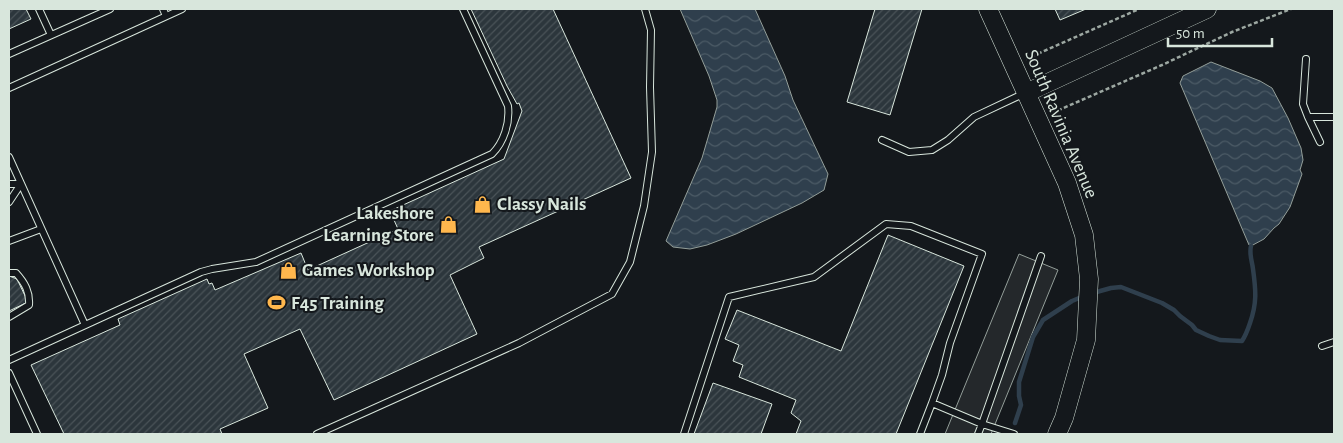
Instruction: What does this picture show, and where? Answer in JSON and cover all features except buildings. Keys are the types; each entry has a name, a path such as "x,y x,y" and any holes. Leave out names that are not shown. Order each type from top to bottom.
{"street":[{"name":"South Ravinia Avenue","path":"988,9 1067,184 1084,236 1089,279 1086,340 1058,434"},
{"path":"1026,93 1207,9"}],"lane":[{"path":"39,9 51,35"},
{"path":"9,54 110,9"},
{"path":"162,9 166,16"},
{"path":"9,88 182,9"},
{"path":"9,360 201,272 256,262 492,154 497,149 506,130 509,113 508,106 463,9"},
{"path":"317,434 519,343 612,294 630,262 644,206 652,152 651,30 645,9"},
{"path":"1306,59 1303,104 1320,142"},
{"path":"882,140 909,152 932,150 948,140 974,116 1026,93"},
{"path":"1308,117 1334,118"},
{"path":"9,157 85,325"},
{"path":"9,184 21,184"},
{"path":"9,202 21,184"},
{"path":"684,434 729,297 814,277 886,224 911,226 982,254 950,342 942,376 920,434"},
{"path":"9,241 42,229"},
{"path":"978,434 1041,256"},
{"path":"9,273 16,273 30,296 29,306 9,317"},
{"path":"1322,346 1334,342"},
{"path":"9,373 37,434"},
{"path":"932,403 982,424 1014,434"}],"path":[{"path":"1013,65 1139,9"},
{"path":"1038,119 1232,32 1291,9"}],"shaded area":[{"path":"1019,254 1058,270 991,434 945,434"}],"water":[{"path":"680,9 755,9 785,76 793,100 828,174 824,190 802,203 736,234 690,249 673,247 666,241 702,158 717,107 717,100 709,76"},
{"path":"1211,62 1260,81 1272,88 1301,148 1303,160 1300,170 1302,174 1290,207 1279,224 1264,239 1251,246 1180,83 1183,76"}],"waterway":[{"path":"1093,293 1121,287 1162,303 1174,310 1196,330 1209,336 1220,340 1242,341 1246,334 1255,303 1255,284 1250,255 1251,246"},
{"path":"1015,423 1021,405 1019,382 1033,337 1043,320 1072,301 1084,296"}],"place":[{"name":"Classy Nails","path":"483,204"},
{"name":"Lakeshore Learning Store","path":"448,224"},
{"name":"Games Workshop","path":"288,270"},
{"name":"F45 Training","path":"277,303"}]}
